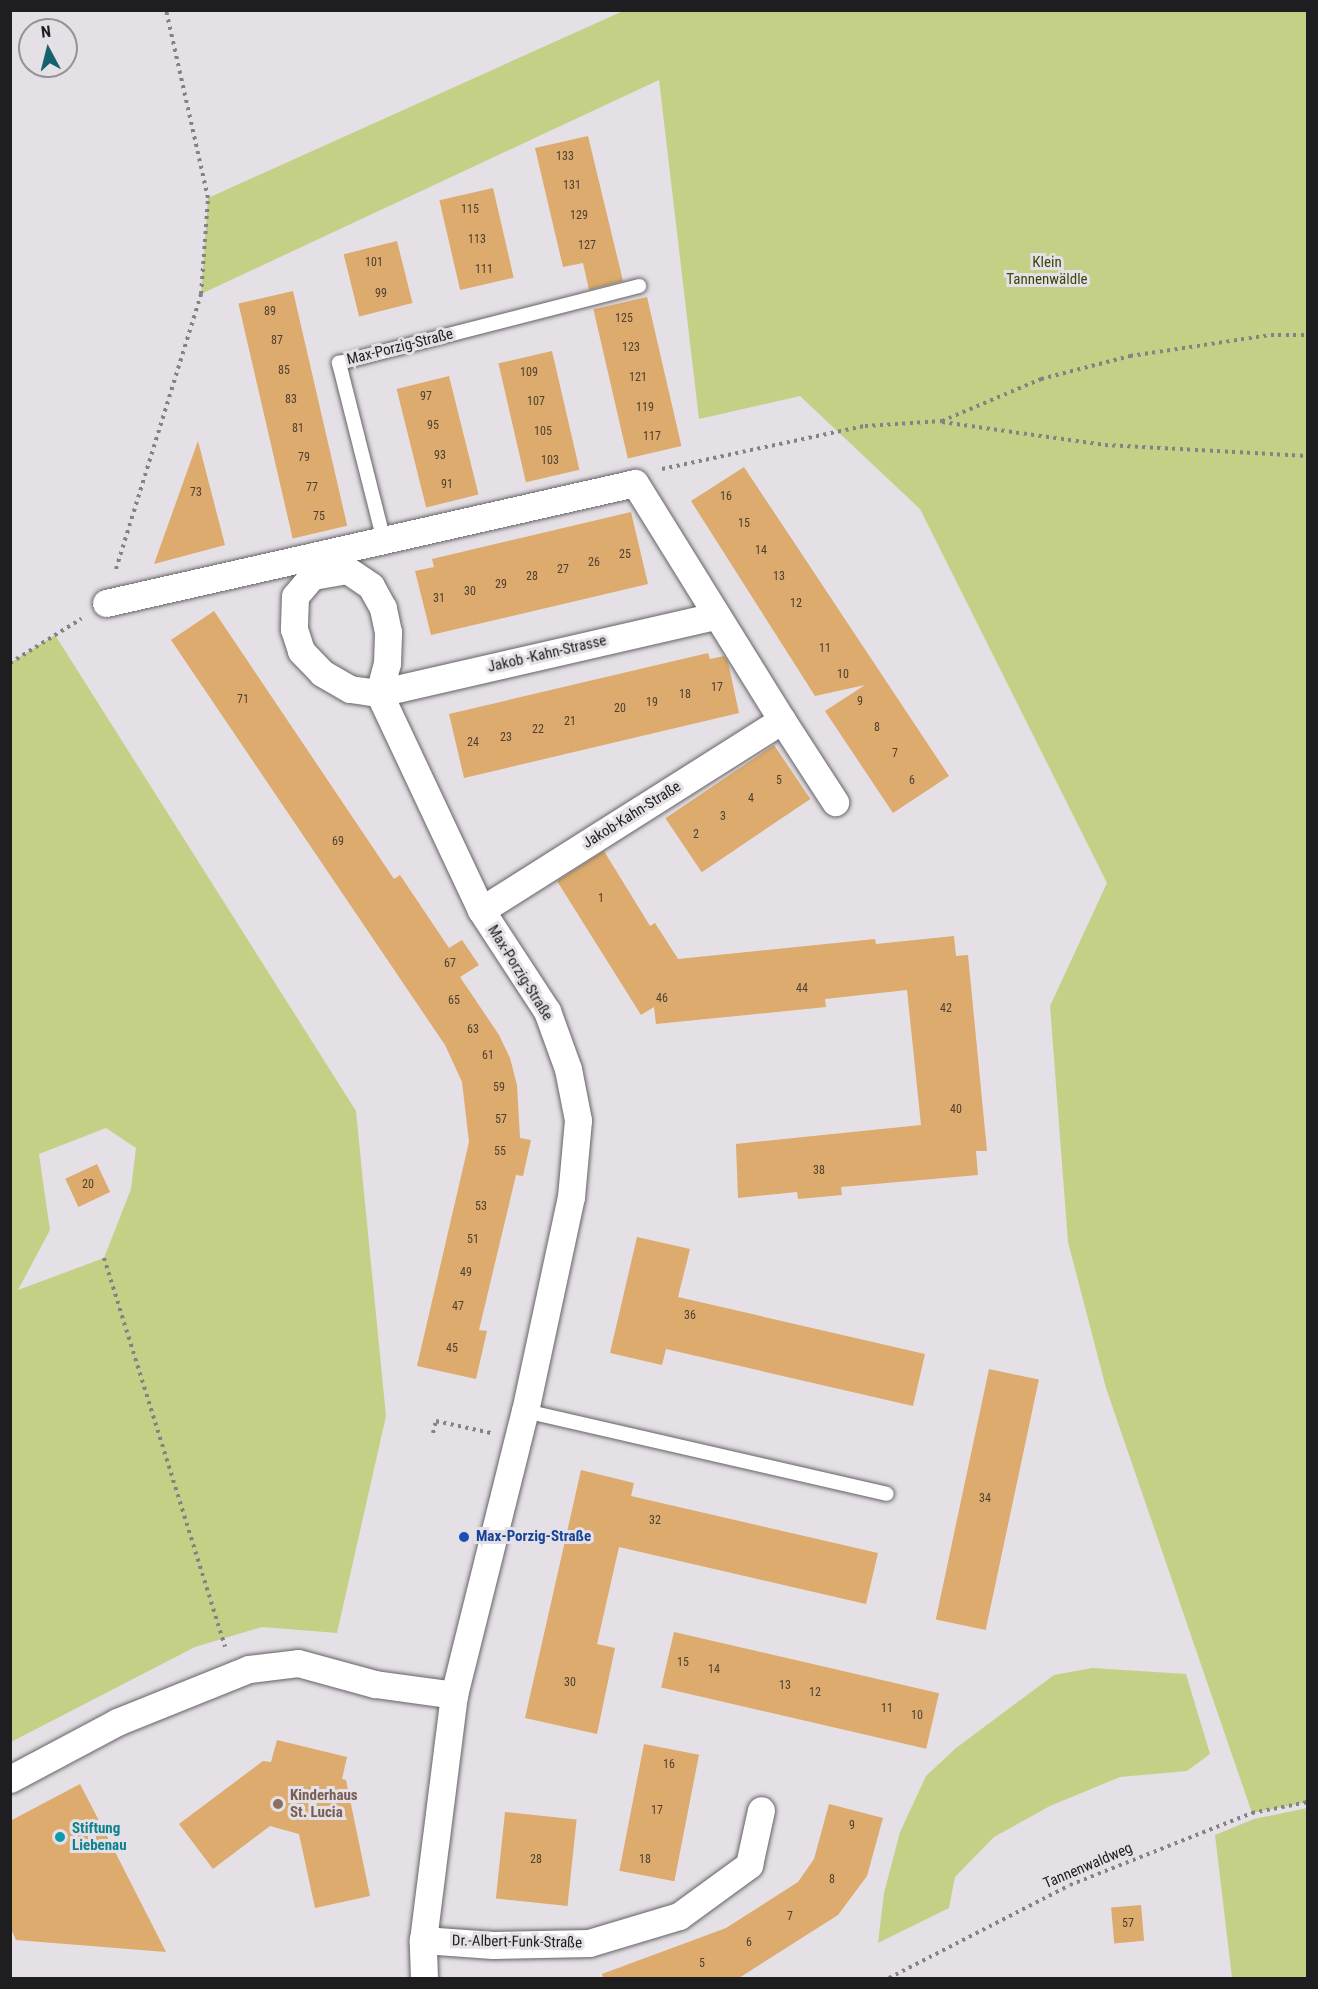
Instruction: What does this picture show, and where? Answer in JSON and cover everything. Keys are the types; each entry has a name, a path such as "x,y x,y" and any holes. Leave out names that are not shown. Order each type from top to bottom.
{"street":[{"path":"348,560 371,586 383,608 387,663 378,693 350,689 322,674 302,651 294,629 295,596 312,576 384,541 635,483 715,616 835,802"},
{"path":"106,603 348,560"},
{"name":"Jakob -Kahn-Strasse","path":"378,693 715,616"},
{"name":"Max-Porzig-Straße","path":"378,693 481,910 548,1011 568,1069 578,1120 571,1197 525,1411 453,1695 423,1940 424,1978"},
{"name":"Jakob-Kahn-Straße","path":"481,910 782,720"},
{"path":"10,1779 117,1722 233,1674 298,1663 375,1684 453,1695"},
{"name":"Dr.-Albert-Funk-Straße","path":"423,1940 493,1945 589,1943 679,1916 749,1865 761,1810"}],"lane":[{"name":"Max-Porzig-Straße","path":"384,541 339,363 639,286"},
{"path":"525,1411 887,1494"}],"path":[{"path":"10,663 106,603 201,294 208,198 166,10"},
{"path":"942,422 1041,379 1130,356 1271,335 1308,335"},
{"path":"635,483 639,474 865,426 942,422 1105,445 1308,456"},
{"path":"104,1258 233,1674"},
{"path":"433,1433 436,1421 518,1438"},
{"name":"Tannenwaldweg","path":"889,1978 1070,1885 1252,1814 1308,1802"}],"green space":[{"name":"Klein Tannenwäldle","path":"623,11 1307,11 1307,1802 1252,1813 1106,1388 1068,1242 1050,1006 1107,883 920,509 800,396 699,419 659,80 201,294 208,198"},
{"path":"55,635 356,1111 386,1416 337,1633 262,1627 195,1647 11,1742 10,663","holes":["106,1128 136,1148 131,1189 104,1258 18,1290 50,1230 39,1154"]},
{"path":"1092,1668 1186,1674 1210,1754 1187,1771 1120,1777 1050,1806 994,1837 955,1877 949,1908 878,1943 884,1893 900,1832 926,1776 956,1748 1054,1675"},
{"path":"1307,1808 1307,1978 1232,1978 1215,1835 1254,1819"}],"building":[{"path":"588,136 623,281 589,290 583,263 563,267 535,148"},
{"path":"493,188 514,278 460,290 439,200"},
{"path":"397,241 412,303 359,316 344,254"},
{"path":"293,291 347,526 293,538 238,304"},
{"path":"647,297 681,446 628,458 593,309"},
{"path":"552,351 579,470 526,482 498,363"},
{"path":"449,376 479,494 426,507 397,389"},
{"path":"198,441 225,545 154,564"},
{"path":"744,467 949,776 893,813 825,711 865,685 815,696 691,501"},
{"path":"631,512 648,584 431,635 415,571 434,567 432,559"},
{"path":"214,611 394,879 400,875 449,948 462,940 479,965 460,977 499,1035 510,1058 517,1085 520,1138 531,1140 523,1176 516,1175 479,1330 487,1331 476,1379 417,1366 469,1142 462,1082 445,1045 171,640"},
{"path":"708,653 710,659 724,656 728,662 739,713 464,778 449,714"},
{"path":"774,745 810,799 702,872 665,818"},
{"path":"604,851 650,926 655,923 678,959 875,939 876,944 954,936 956,956 968,955 987,1151 976,1151 978,1175 841,1187 842,1195 798,1199 797,1192 738,1198 736,1144 921,1125 907,990 825,999 826,1007 656,1024 654,1007 641,1015 557,881"},
{"path":"97,1164 110,1192 78,1207 65,1179"},
{"path":"637,1237 690,1249 678,1297 925,1354 913,1406 666,1349 662,1365 610,1353"},
{"path":"989,1369 1039,1380 986,1630 936,1619"},
{"path":"581,1470 634,1483 631,1496 878,1553 866,1604 619,1547 597,1644 615,1648 597,1734 525,1718"},
{"path":"674,1632 939,1693 926,1749 661,1688"},
{"name":"Kinderhaus St. Lucia","path":"277,1740 347,1757 342,1779 346,1780 370,1896 315,1908 299,1834 270,1826 213,1869 179,1824 263,1761 271,1762"},
{"path":"644,1744 699,1755 674,1881 619,1871"},
{"path":"80,1784 166,1952 16,1940 10,1927 10,1821"},
{"path":"829,1804 883,1818 867,1876 838,1915 739,1978 603,1978 602,1974 726,1928 798,1882 814,1859"},
{"path":"505,1812 577,1820 568,1906 496,1899"},
{"path":"1141,1905 1144,1941 1114,1943 1111,1908"}],"place":[{"name":"Max-Porzig-Straße","path":"464,1537"},
{"name":"Kinderhaus St. Lucia","path":"278,1804"},
{"name":"Stiftung Liebenau","path":"60,1837"}]}
